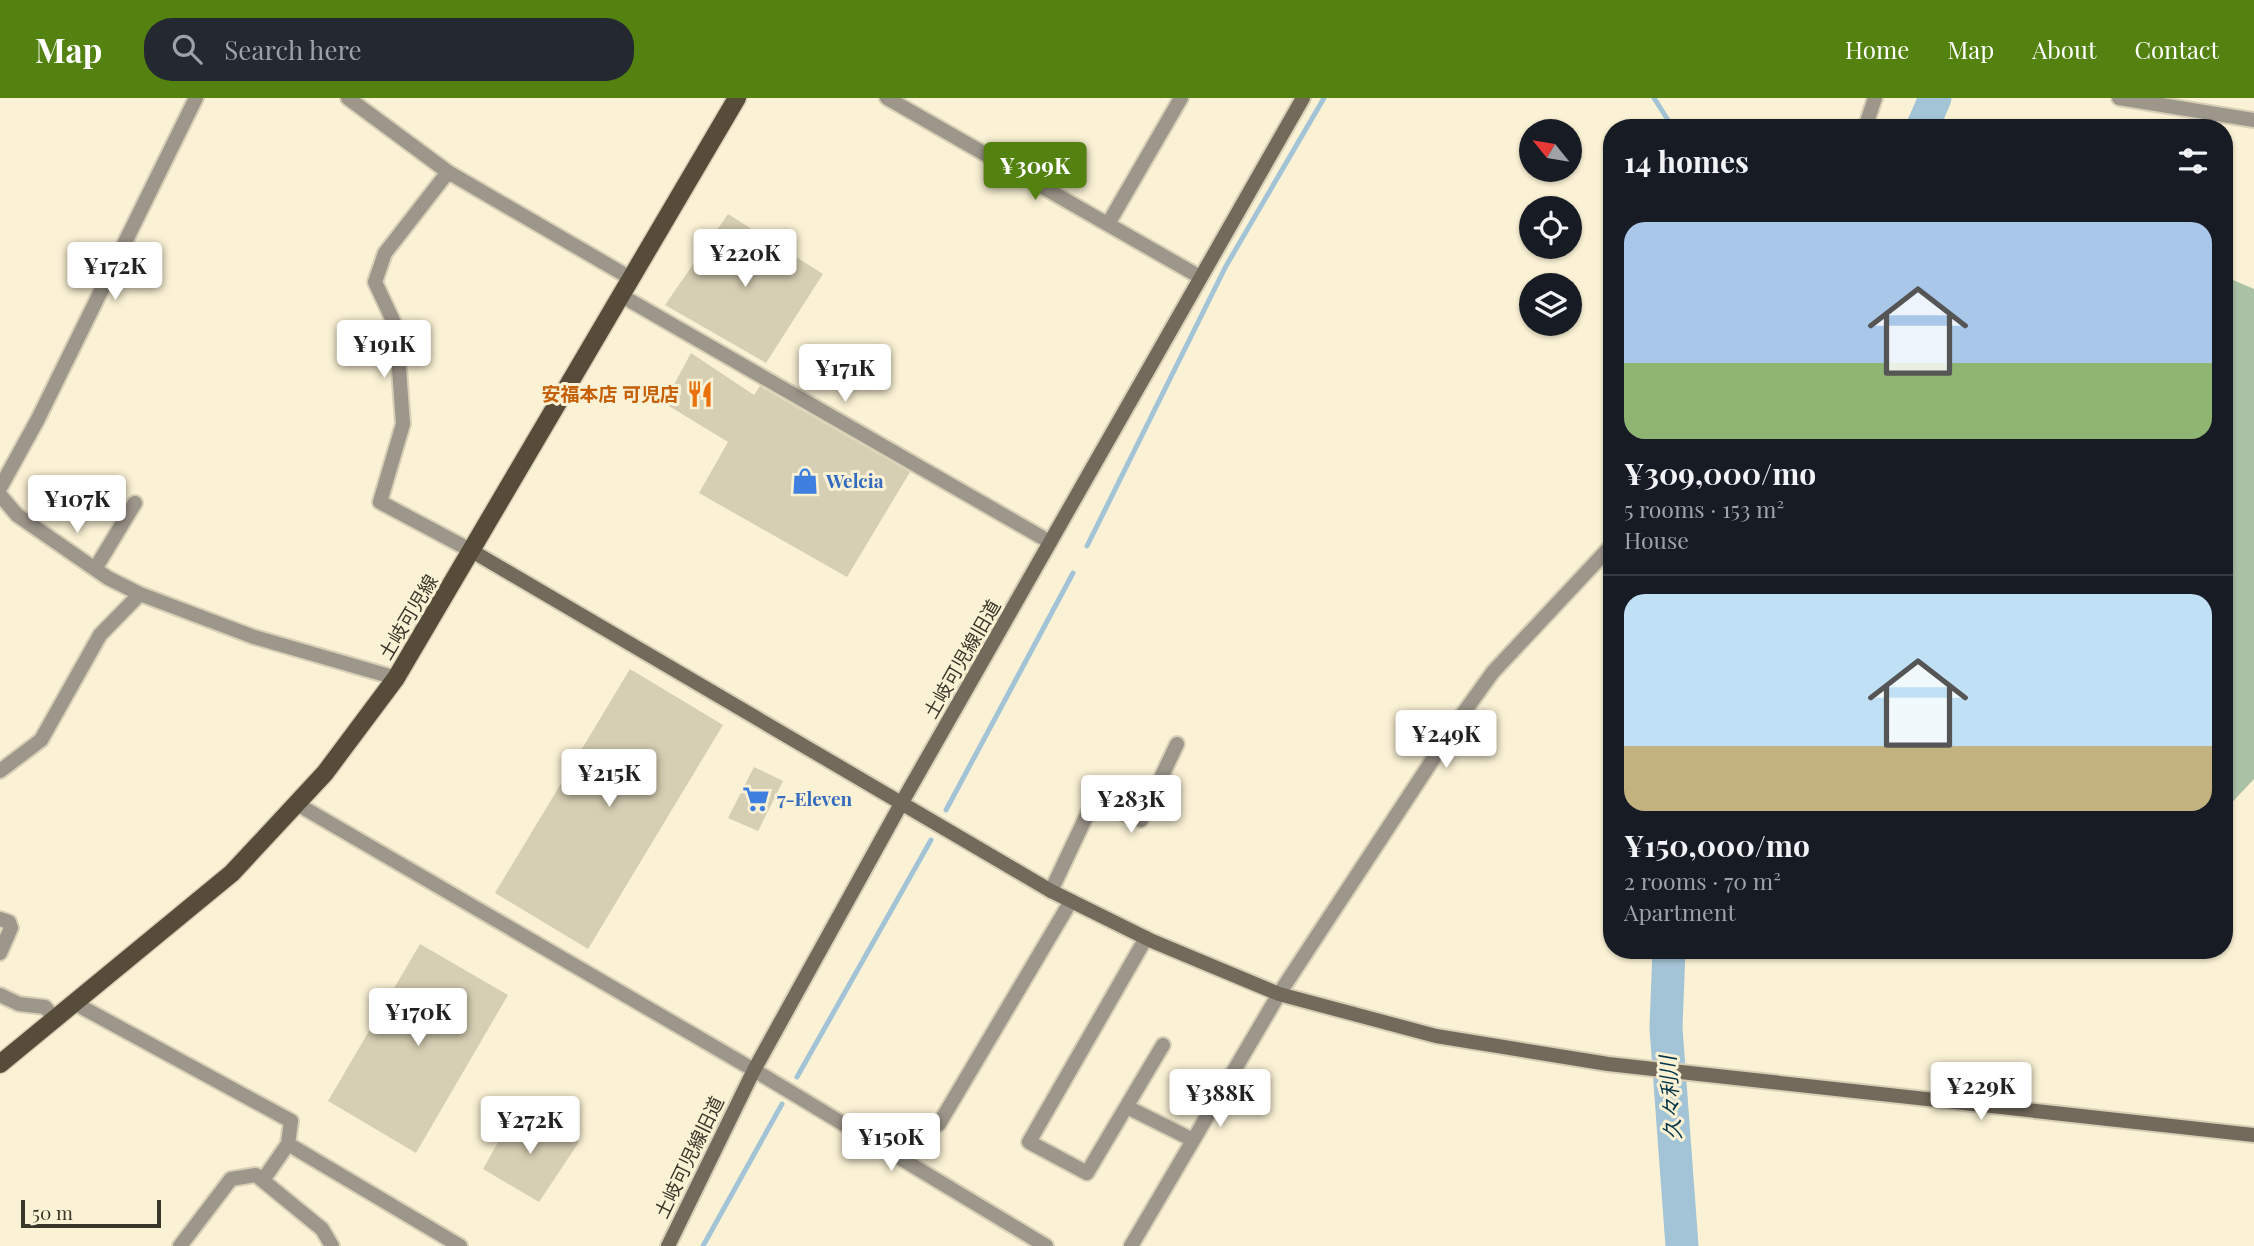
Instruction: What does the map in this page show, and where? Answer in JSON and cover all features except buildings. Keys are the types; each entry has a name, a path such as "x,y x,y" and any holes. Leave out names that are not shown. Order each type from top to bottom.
{"main road":[{"name":"土岐可児線","path":"0,1064 232,873 297,804 396,678 737,98"}],"street":[{"path":"2,480 196,98"},
{"path":"348,98 448,172 632,279"},
{"path":"887,98 1200,277"},
{"path":"1108,224 1181,98"},
{"name":"土岐可児線旧道","path":"668,1246 754,1070 901,804 1303,98"},
{"path":"1868,119 1875,98"},
{"path":"2119,98 2160,102 2254,120"},
{"path":"448,172 385,253 375,282 396,327 403,424 380,502 472,551 1051,891 1146,938 1279,994 1436,1036 1608,1065 1712,1074 2254,1135"},
{"path":"622,296 1050,542"},
{"path":"0,495 17,515 95,569 140,594 254,636 396,678"},
{"path":"95,569 135,503"},
{"path":"1131,1246 1279,994 1493,672 1603,555"},
{"path":"0,771 41,740 100,635 140,594"},
{"path":"1051,891 1093,802 1141,820 1177,744"},
{"path":"297,804 754,1070 1045,1246"},
{"path":"939,1124 1071,901"},
{"path":"0,919 9,922 11,928 0,953"},
{"path":"1146,938 1029,1142 1087,1173 1163,1045"},
{"path":"0,995 19,1004 45,1007 56,1020"},
{"path":"76,1004 291,1121 288,1144 263,1180"},
{"path":"1126,1107 1193,1140"},
{"path":"288,1144 460,1246"},
{"path":"180,1246 231,1179 256,1175 322,1229 332,1246"}],"green space":[{"path":"2233,280 2254,289 2254,779 2233,801"}],"waterway":[{"path":"1087,546 1226,266 1324,98"},
{"path":"1654,98 1667,119"},
{"name":"久々利川","path":"1926,119 1935,98"},
{"path":"946,810 1073,573"},
{"path":"797,1077 931,840"},
{"name":"久々利川","path":"1669,959 1666,1028 1682,1246"},
{"path":"703,1246 782,1104"}],"place":[{"name":"安福本店 可児店","path":"700,394"},
{"name":"Welcia","path":"805,481"},
{"name":"7-Eleven","path":"756,799"}]}
